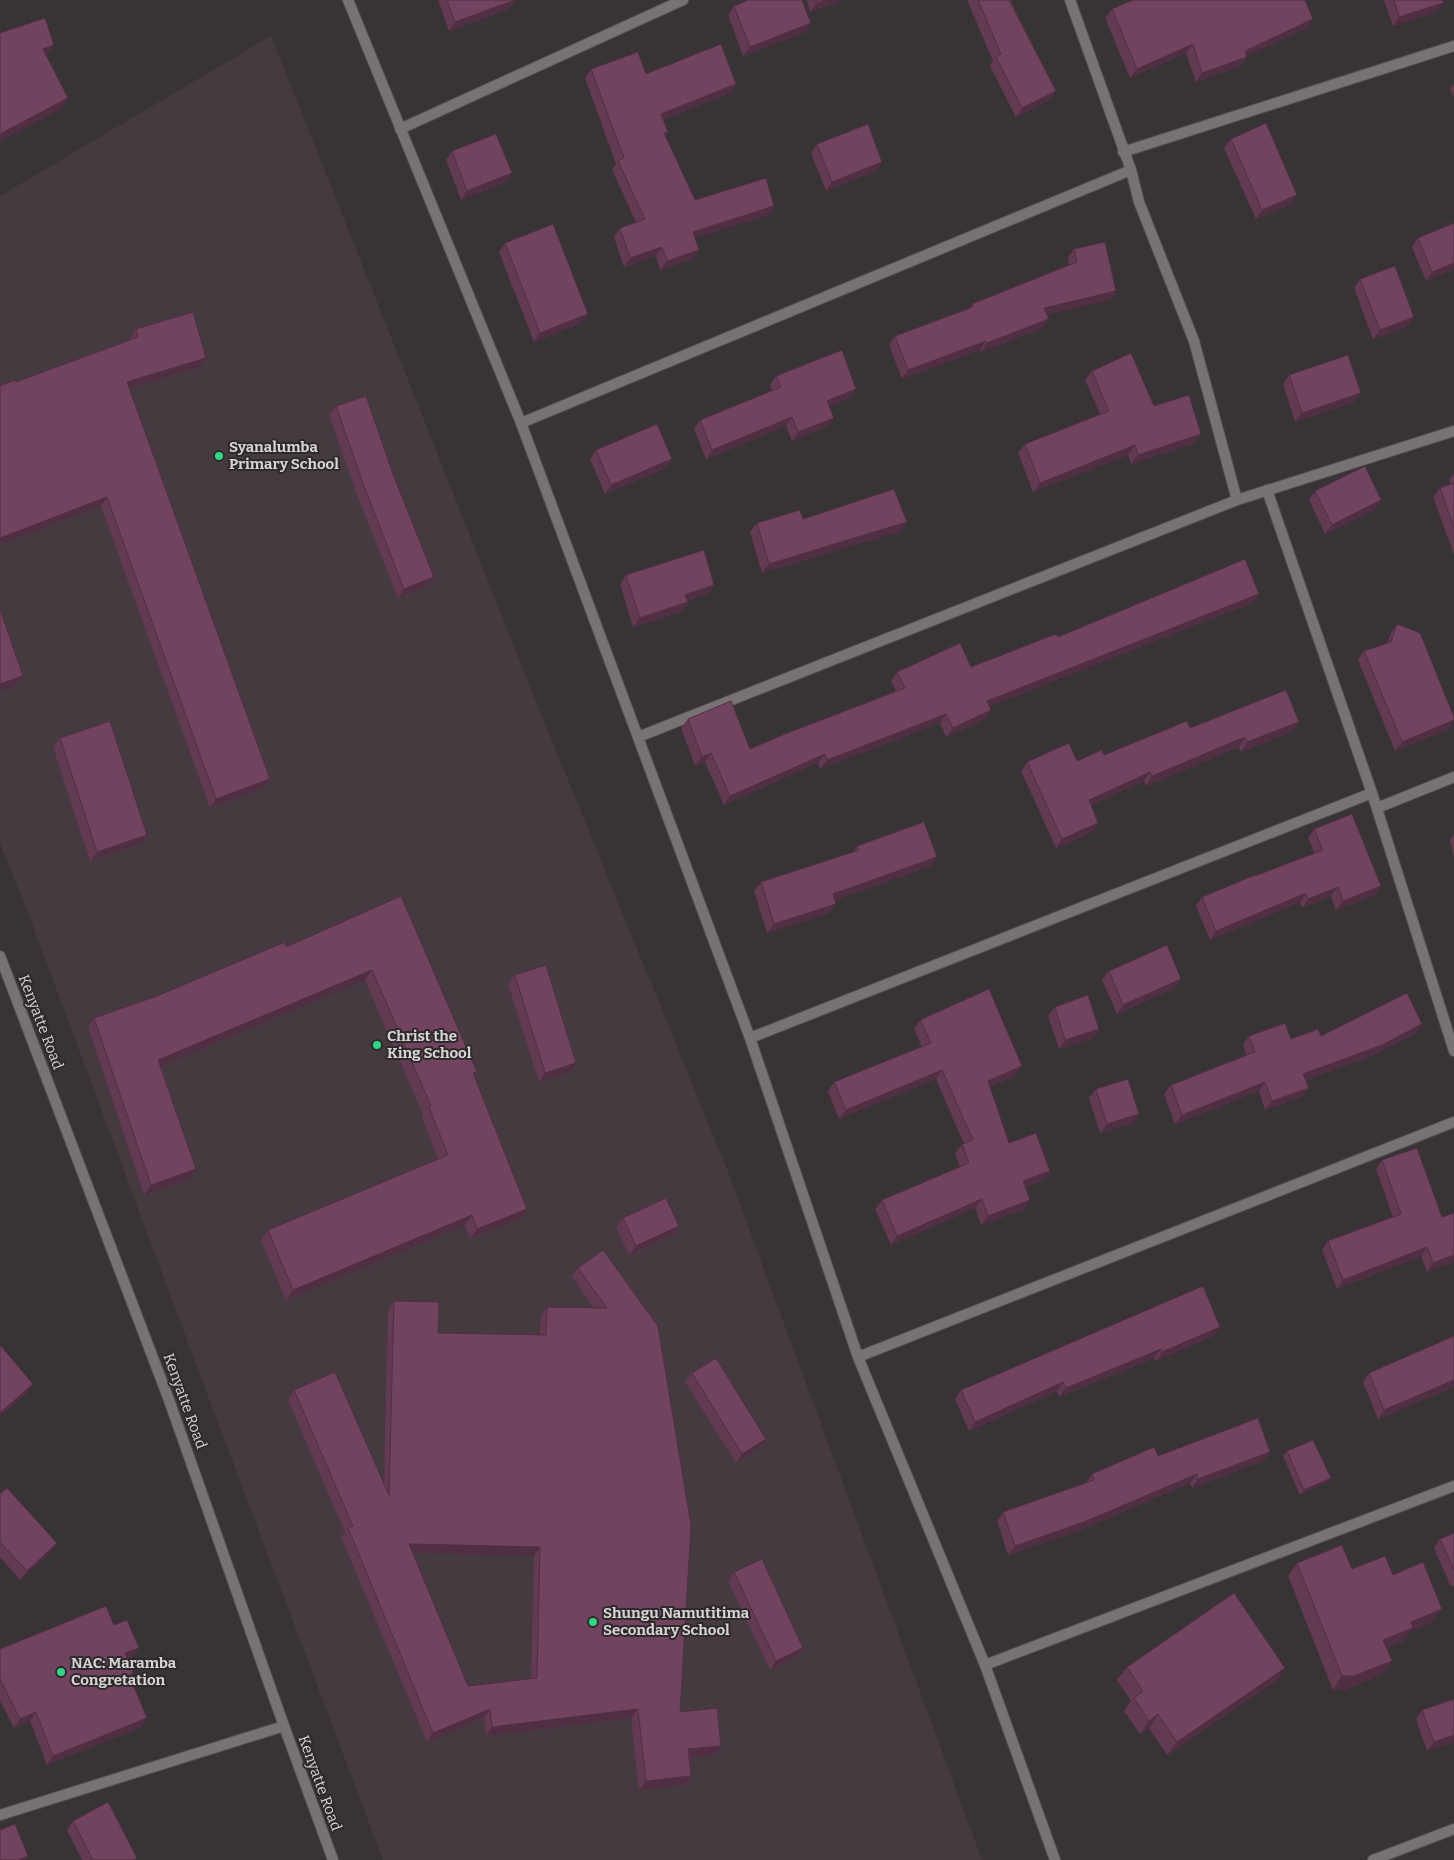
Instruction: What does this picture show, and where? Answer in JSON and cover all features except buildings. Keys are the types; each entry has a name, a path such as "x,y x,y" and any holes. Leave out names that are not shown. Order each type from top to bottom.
{"street":[{"path":"348,0 521,423 750,1038 858,1357 985,1664 1055,1860"},
{"path":"400,129 683,0"},
{"path":"1070,0 1131,170 1139,202 1194,341 1237,500"},
{"path":"1123,152 1454,46"},
{"path":"521,423 1131,170"},
{"path":"638,737 1237,500 1454,431"},
{"path":"1267,490 1377,808 1454,1051"},
{"path":"1377,808 1454,777"},
{"path":"750,1038 1372,794"},
{"name":"Kenyatte Road","path":"0,956 170,1400 333,1860"},
{"path":"858,1357 1454,1122"},
{"path":"985,1664 1454,1486"},
{"path":"0,1815 284,1726"},
{"path":"1372,1860 1454,1829"}],"shaded area":[{"path":"271,36 542,716 727,1169 982,1860 383,1860 31,921 0,844 0,196"}],"place":[{"name":"Syanalumba Primary School","path":"219,456"},
{"name":"Christ the King School","path":"377,1045"},
{"name":"Shungu Namutitima Secondary School","path":"593,1622"},
{"name":"NAC: Maramba Congretation","path":"61,1672"}]}
